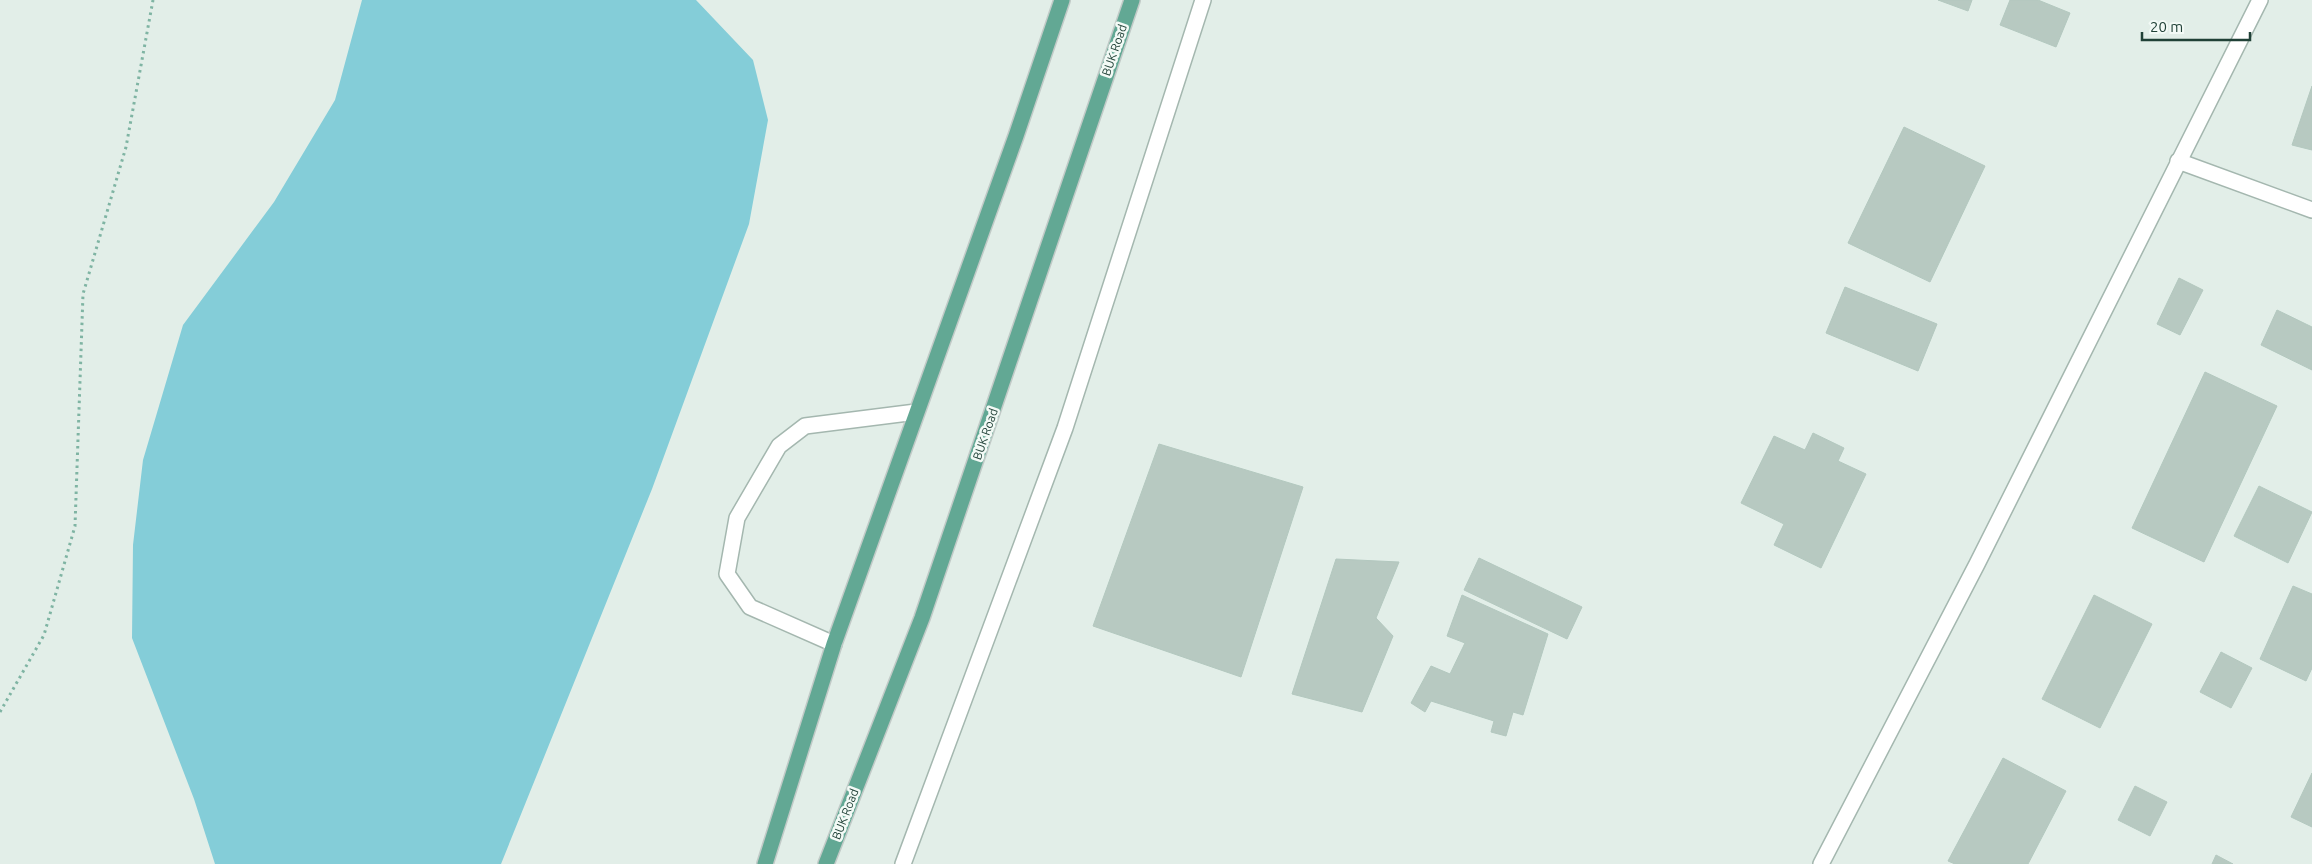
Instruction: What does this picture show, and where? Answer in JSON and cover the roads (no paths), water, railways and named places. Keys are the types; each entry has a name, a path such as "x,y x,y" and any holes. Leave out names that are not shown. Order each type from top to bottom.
{"main road":[{"path":"765,864 834,644 1016,136 1062,0"},
{"name":"BUK Road","path":"826,864 922,618 1132,0"}],"street":[{"path":"903,864 1065,428 1203,0"},
{"path":"1821,864 1978,564 2260,0"},
{"path":"2178,161 2312,210"},
{"path":"834,644 750,607 727,574 737,518 779,446 805,426 916,412"}],"water":[{"path":"362,0 696,0 753,60 768,120 749,224 652,489 501,864 215,864 194,799 132,638 133,545 143,460 183,325 274,202 335,100"}]}
